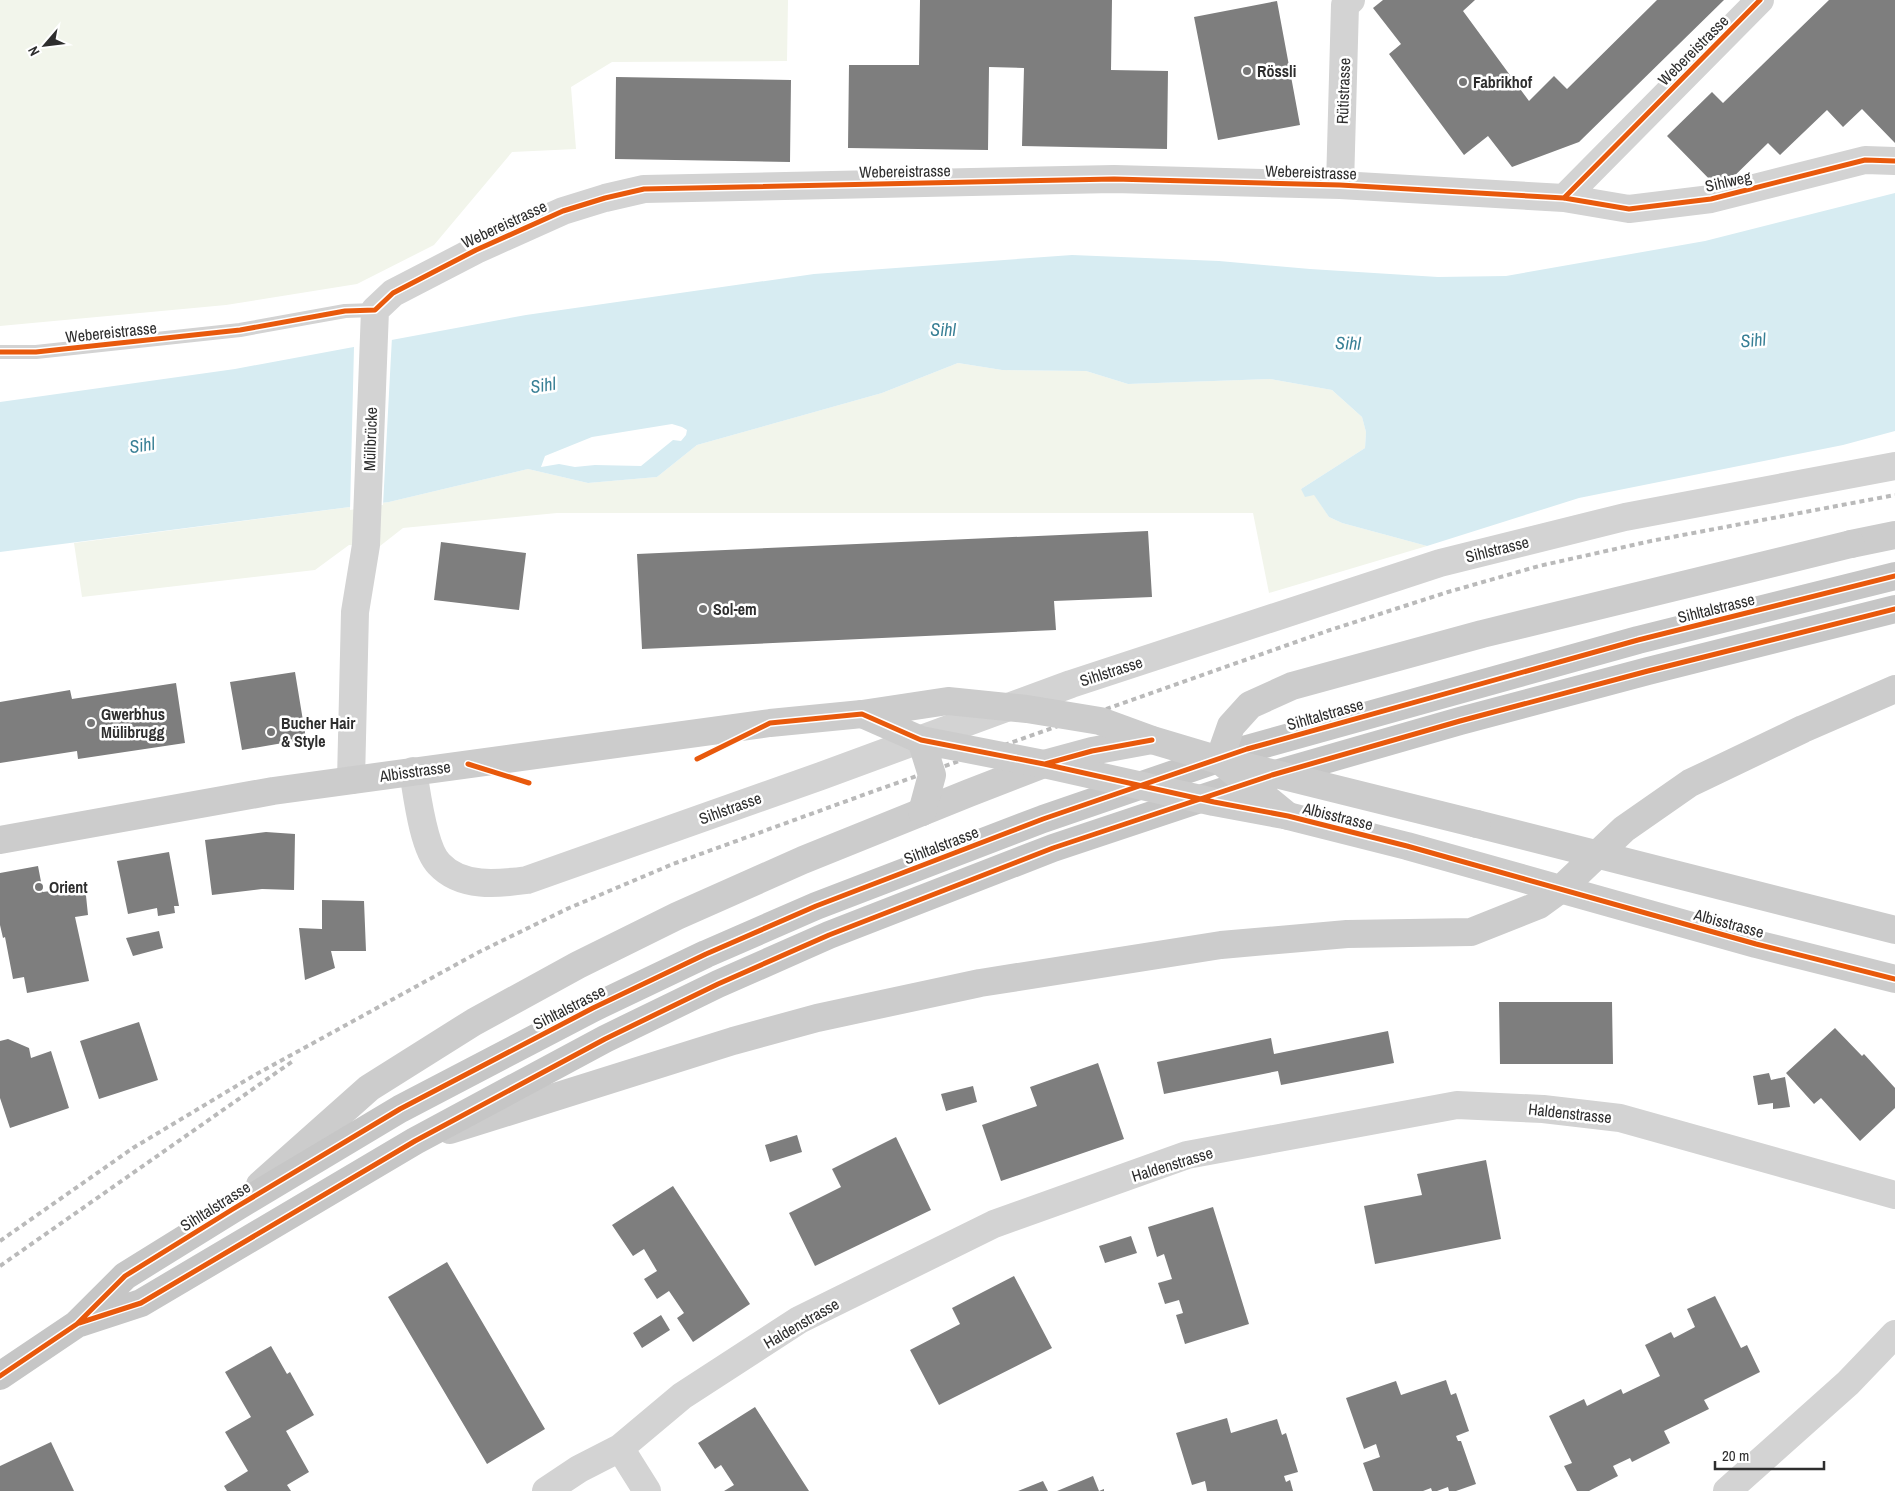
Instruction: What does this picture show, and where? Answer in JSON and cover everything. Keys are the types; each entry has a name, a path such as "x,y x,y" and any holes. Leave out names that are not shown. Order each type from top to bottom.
{"main road":[{"path":"1288,816 1219,760 1231,726 1250,705 1292,686 1482,634 1851,544 1895,535"},
{"name":"Sihltalstrasse","path":"0,1376 77,1324 125,1276 400,1109 610,1000 706,954 816,906 1016,829 1248,749 1638,640 1895,576"},
{"name":"Sihltalstrasse","path":"77,1324 141,1303 415,1141 606,1039 718,984 829,934 1053,848 1272,774 1648,670 1895,609"},
{"path":"415,1141 733,1041 827,1016 980,983 1221,945 1347,934 1471,932 1539,905 1561,889 1600,854 1624,829 1690,783 1803,729 1895,689"},
{"name":"Albisstrasse","path":"0,840 273,791 610,744 770,723 862,714 948,701 1027,709 1100,722 1219,760 1600,854 1895,930"},
{"name":"Albisstrasse","path":"862,714 921,740 1288,816 1407,846 1756,944 1895,979"},
{"path":"921,740 932,775 922,812"},
{"path":"233,1209 369,1088 474,1022 578,964 676,916 803,860 1044,764 1092,751 1152,740"}],"street":[{"name":"Rütistrasse","path":"1340,185 1345,6 1351,0"},
{"name":"Webereistrasse","path":"374,321 393,292 476,250 563,210 644,189 1114,179 1340,185 1564,198 1760,0"},
{"name":"Sihlweg","path":"1564,198 1629,209 1711,199 1865,160 1895,162"},
{"name":"Mülibrücke","path":"351,780 355,612 366,545 374,321"},
{"name":"Sihlstrasse","path":"413,771 430,851 439,864 456,876 480,883 500,884 527,880 812,780 1071,684 1440,563 1625,517 1895,466"},
{"name":"Haldenstrasse","path":"546,1491 579,1470 620,1448 682,1396 799,1320 994,1224 1187,1156 1457,1105 1543,1109 1620,1118 1895,1195"},
{"path":"1727,1491 1848,1383 1895,1334"},
{"path":"620,1448 647,1491"}],"lane":[{"name":"Webereistrasse","path":"0,352 36,352 240,330 345,311 374,321"}],"shaded area":[{"path":"0,0 788,0 787,61 612,62 571,87 576,149 512,152 434,245 357,284 226,305 0,326"},
{"path":"958,363 1002,370 1086,371 1128,384 1270,379 1332,390 1362,417 1366,432 1365,448 1301,489 1314,494 1329,517 1342,523 1427,546 1269,593 1253,513 557,513 403,528 380,546 349,545 315,570 82,597 74,543 389,502 528,469 588,483 657,477 697,445 882,393"}],"water":[{"name":"Sihl","path":"1895,193 1895,431 1843,445 1579,498 1427,546 1342,523 1329,517 1314,495 1305,497 1301,489 1365,448 1366,432 1362,417 1332,390 1270,379 1128,384 1086,371 1002,370 958,363 882,393 697,445 657,477 588,483 528,469 389,502 0,552 0,402 235,369 526,315 814,274 1072,255 1219,261 1438,277 1506,276 1705,241","holes":["672,424 687,430 686,435 681,441 673,440 641,466 595,465 575,467 559,464 541,467 545,456 592,437"]}],"pier":[{"path":"392,337 383,505 350,510 354,347 352,345"}],"building":[{"path":"920,0 1112,0 1111,70 1168,71 1167,149 1022,146 1024,68 989,67 988,150 848,148 849,65 919,65"},
{"name":"Fabrikhof","path":"1383,0 1475,0 1463,11 1529,101 1554,76 1567,89 1657,0 1724,0 1579,142 1512,167 1488,136 1464,155 1389,54 1401,44 1373,8"},
{"path":"1829,0 1895,0 1895,143 1862,109 1843,127 1827,110 1780,155 1768,143 1720,190 1667,136 1712,92 1723,103"},
{"name":"Rössli","path":"1277,1 1300,125 1218,140 1194,17"},
{"path":"616,77 791,80 790,162 615,159"},
{"path":"1148,531 1152,597 1054,601 1056,630 642,649 637,554"},
{"path":"441,542 526,553 519,610 434,600"},
{"path":"295,672 306,739 242,750 230,682"},
{"name":"Gwerbhus Mülibrugg","path":"176,683 185,743 78,759 77,751 0,763 0,702 70,690 72,699"},
{"path":"266,832 295,834 294,890 262,889 212,895 205,840"},
{"path":"169,852 179,906 174,906 175,913 158,916 157,908 128,914 117,861"},
{"path":"38,866 43,892 85,886 88,915 75,917 89,981 27,993 24,977 13,979 5,937 3,938 0,925 0,873"},
{"path":"322,900 364,901 366,951 331,951 335,968 305,980 299,928 322,929"},
{"path":"159,931 163,948 133,956 126,938"},
{"path":"1499,1002 1612,1002 1613,1064 1500,1064"},
{"path":"139,1022 158,1080 99,1099 80,1041"},
{"path":"1835,1028 1862,1056 1864,1054 1895,1088 1895,1108 1860,1141 1821,1098 1814,1104 1786,1073"},
{"path":"1388,1031 1394,1063 1281,1085 1278,1071 1164,1094 1157,1062 1271,1038 1274,1054"},
{"path":"8,1039 29,1048 31,1058 51,1051 69,1108 10,1128 0,1098 0,1041"},
{"path":"1098,1063 1124,1139 1001,1181 982,1125 1037,1106 1030,1087"},
{"path":"1769,1073 1771,1080 1785,1077 1790,1107 1773,1109 1773,1103 1758,1105 1753,1076"},
{"path":"973,1086 977,1102 946,1111 941,1094"},
{"path":"797,1135 802,1152 770,1162 765,1145"},
{"path":"896,1137 931,1210 815,1266 789,1213 841,1187 832,1169"},
{"path":"1486,1160 1501,1239 1375,1264 1364,1206 1422,1195 1417,1174"},
{"path":"673,1186 750,1304 693,1342 677,1318 684,1313 669,1291 657,1299 644,1279 657,1271 644,1249 633,1256 612,1225"},
{"path":"1213,1207 1249,1324 1185,1344 1176,1315 1183,1313 1179,1300 1165,1304 1158,1283 1172,1279 1164,1254 1157,1257 1148,1227"},
{"path":"1131,1236 1137,1253 1105,1263 1099,1246"},
{"path":"447,1262 545,1429 487,1464 388,1297"},
{"path":"1014,1276 1052,1348 939,1405 910,1350 960,1324 952,1308"},
{"path":"1715,1296 1741,1348 1747,1345 1760,1372 1704,1400 1709,1409 1664,1431 1670,1443 1632,1462 1630,1458 1613,1466 1618,1476 1589,1491 1577,1491 1564,1466 1572,1463 1549,1416 1584,1399 1587,1406 1621,1389 1623,1394 1660,1376 1645,1345 1671,1332 1674,1338 1695,1327 1687,1309"},
{"path":"661,1315 670,1330 642,1348 633,1333"},
{"path":"271,1346 287,1374 290,1372 314,1415 286,1431 309,1472 287,1485 291,1491 227,1491 224,1486 248,1471 225,1432 251,1417 225,1372"},
{"path":"1446,1380 1451,1395 1456,1393 1469,1431 1456,1436 1458,1441 1461,1441 1476,1484 1456,1491 1449,1491 1448,1487 1437,1491 1432,1491 1431,1488 1423,1491 1373,1491 1363,1463 1380,1457 1376,1444 1364,1449 1346,1398 1396,1381 1401,1395"},
{"path":"755,1407 809,1491 724,1491 734,1485 721,1465 715,1469 698,1443"},
{"path":"1227,1418 1231,1433 1277,1419 1282,1435 1286,1433 1298,1472 1284,1476 1286,1482 1290,1480 1293,1491 1207,1491 1205,1481 1192,1485 1176,1433"},
{"path":"51,1442 74,1491 0,1491 0,1466"},
{"path":"1093,1476 1099,1491 1057,1491"},
{"path":"1043,1481 1048,1491 1018,1491"}],"railway":[{"path":"0,1241 133,1148 253,1076 479,952 569,908 673,864 1330,630 1448,592 1539,566 1651,541 1895,495"},
{"path":"0,1266 293,1061"}],"cycle path":[{"path":"1564,198 1760,0"},
{"path":"0,352 36,352 240,330 345,311 375,310 393,293 476,250 563,211 605,198 644,189 1114,179 1340,185 1564,198 1629,209 1711,199 1865,160 1895,161"},
{"path":"0,1376 77,1324 125,1276 400,1109 593,1008 706,954 816,906 1043,819 1247,749 1638,640 1895,576"},
{"path":"79,1323 141,1303 415,1141 605,1039 718,984 829,935 1053,848 1272,775 1460,721 1648,671 1895,609"},
{"path":"697,759 770,723 862,714 921,740 1288,816 1407,846 1756,944 1895,979"},
{"path":"1045,764 1092,751 1152,740"},
{"path":"468,764 529,783"}],"place":[{"name":"Rössli","path":"1247,71"},
{"name":"Fabrikhof","path":"1463,82"},
{"name":"Sol-em","path":"703,609"},
{"name":"Gwerbhus Mülibrugg","path":"91,723"},
{"name":"Bucher Hair & Style","path":"271,732"},
{"name":"Orient","path":"39,887"}]}
